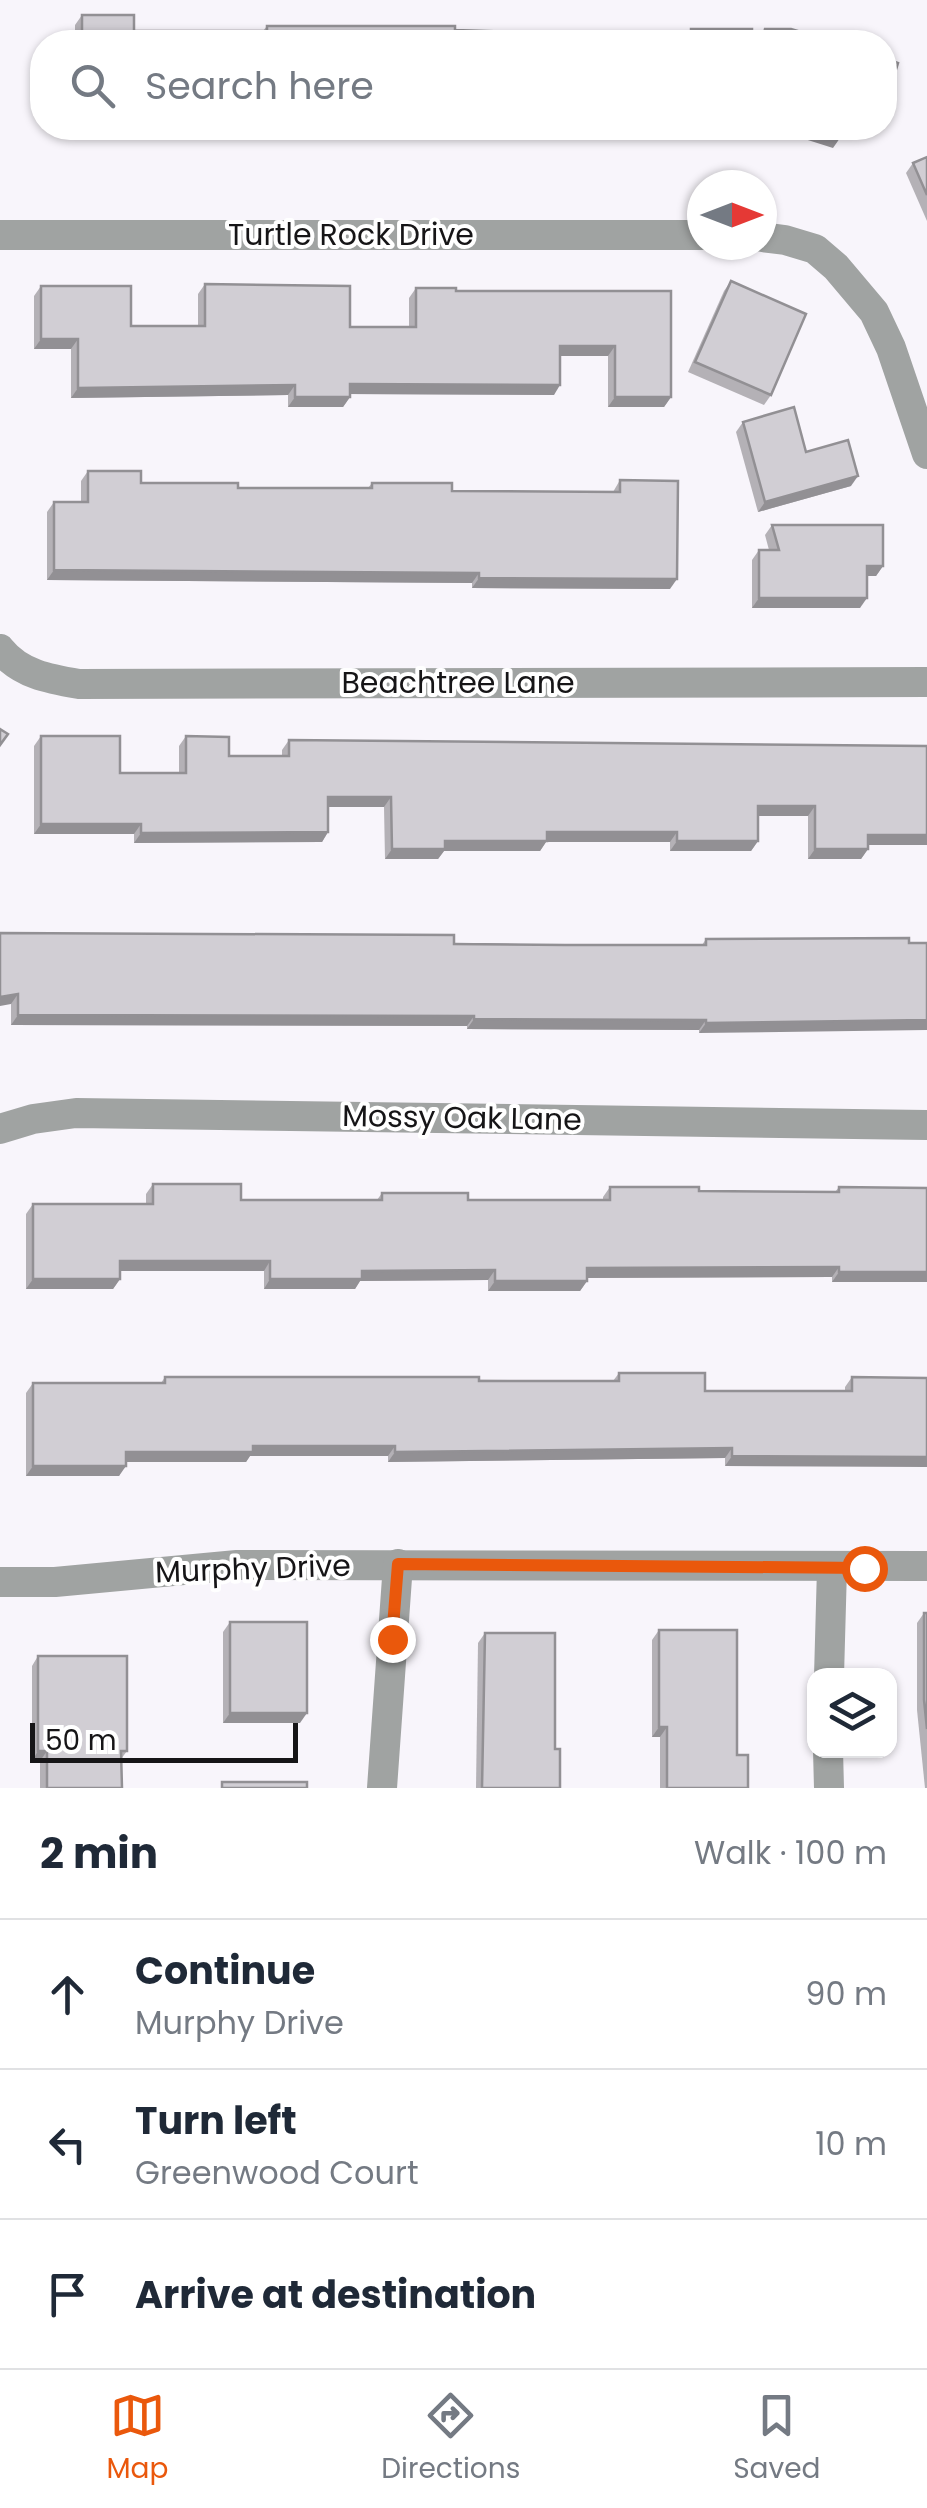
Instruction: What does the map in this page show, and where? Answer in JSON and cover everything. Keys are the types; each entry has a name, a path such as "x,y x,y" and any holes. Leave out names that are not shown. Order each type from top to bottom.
{"street":[{"name":"Turtle Rock Drive","path":"0,235 687,235"},
{"path":"777,239 814,250 836,267 874,312 892,348 927,454"},
{"name":"Beachtree Lane","path":"0,649 7,658 40,678 79,684 927,682"},
{"name":"Mossy Oak Lane","path":"0,1130 33,1118 76,1112 927,1125"},
{"path":"382,1788 398,1564"},
{"name":"Murphy Drive","path":"0,1582 54,1582 238,1565 927,1566"},
{"path":"829,1668 832,1568"},
{"path":"828,1758 829,1788"}],"building":[{"path":"82,15 134,15 134,30 82,30"},
{"path":"267,26 455,26 455,30 267,30"},
{"path":"927,157 927,195 913,163"},
{"path":"731,281 806,314 771,395 695,362"},
{"path":"205,284 350,286 350,327 416,327 416,288 671,291 671,397 615,397 615,346 560,346 560,385 350,384 350,397 295,397 295,385 78,388 78,339 41,339 41,286 131,286 131,326 205,326"},
{"path":"794,407 806,452 848,440 858,476 765,502 743,422"},
{"path":"88,471 141,471 141,483 238,483 238,488 372,488 372,483 452,483 452,491 620,492 620,480 678,481 677,579 479,578 479,573 54,570 54,502 88,502"},
{"path":"772,525 883,525 883,566 867,566 867,598 759,598 759,550 779,550"},
{"path":"0,729 8,734 0,745"},
{"path":"41,736 120,736 120,773 186,773 186,736 229,737 229,756 289,756 289,740 927,746 927,835 868,835 868,849 815,849 815,806 758,806 758,841 677,841 677,832 547,832 547,841 445,841 445,849 392,849 391,797 328,797 328,832 141,833 141,824 41,824"},
{"path":"0,933 454,935 454,944 565,945 706,945 706,939 909,938 909,943 927,943 927,1020 706,1023 474,1016 18,1015 18,994 0,997"},
{"path":"153,1184 241,1184 241,1200 382,1200 382,1193 468,1193 468,1200 610,1200 610,1187 839,1192 839,1187 927,1188 927,1272 839,1272 839,1267 587,1268 587,1281 495,1281 495,1270 362,1271 362,1279 270,1279 270,1261 120,1261 120,1279 33,1279 33,1204 153,1204"},
{"path":"619,1373 705,1373 705,1391 852,1391 852,1377 927,1378 927,1457 732,1456 732,1448 395,1452 395,1446 253,1446 253,1452 126,1452 126,1466 33,1466 33,1383 165,1383 165,1377 619,1381"},
{"path":"927,1613 927,1729 924,1700"},
{"path":"230,1622 307,1622 307,1713 230,1713"},
{"path":"659,1630 737,1630 737,1755 748,1755 748,1788 667,1788 667,1727 659,1727"},
{"path":"485,1633 555,1633 555,1749 560,1749 560,1788 482,1788"},
{"path":"38,1656 127,1656 127,1751 121,1751 122,1788 47,1788 47,1751 38,1751"},
{"path":"222,1782 307,1782 307,1788 222,1788"}],"route":[{"path":"392,1639 398,1564 864,1568"}]}
